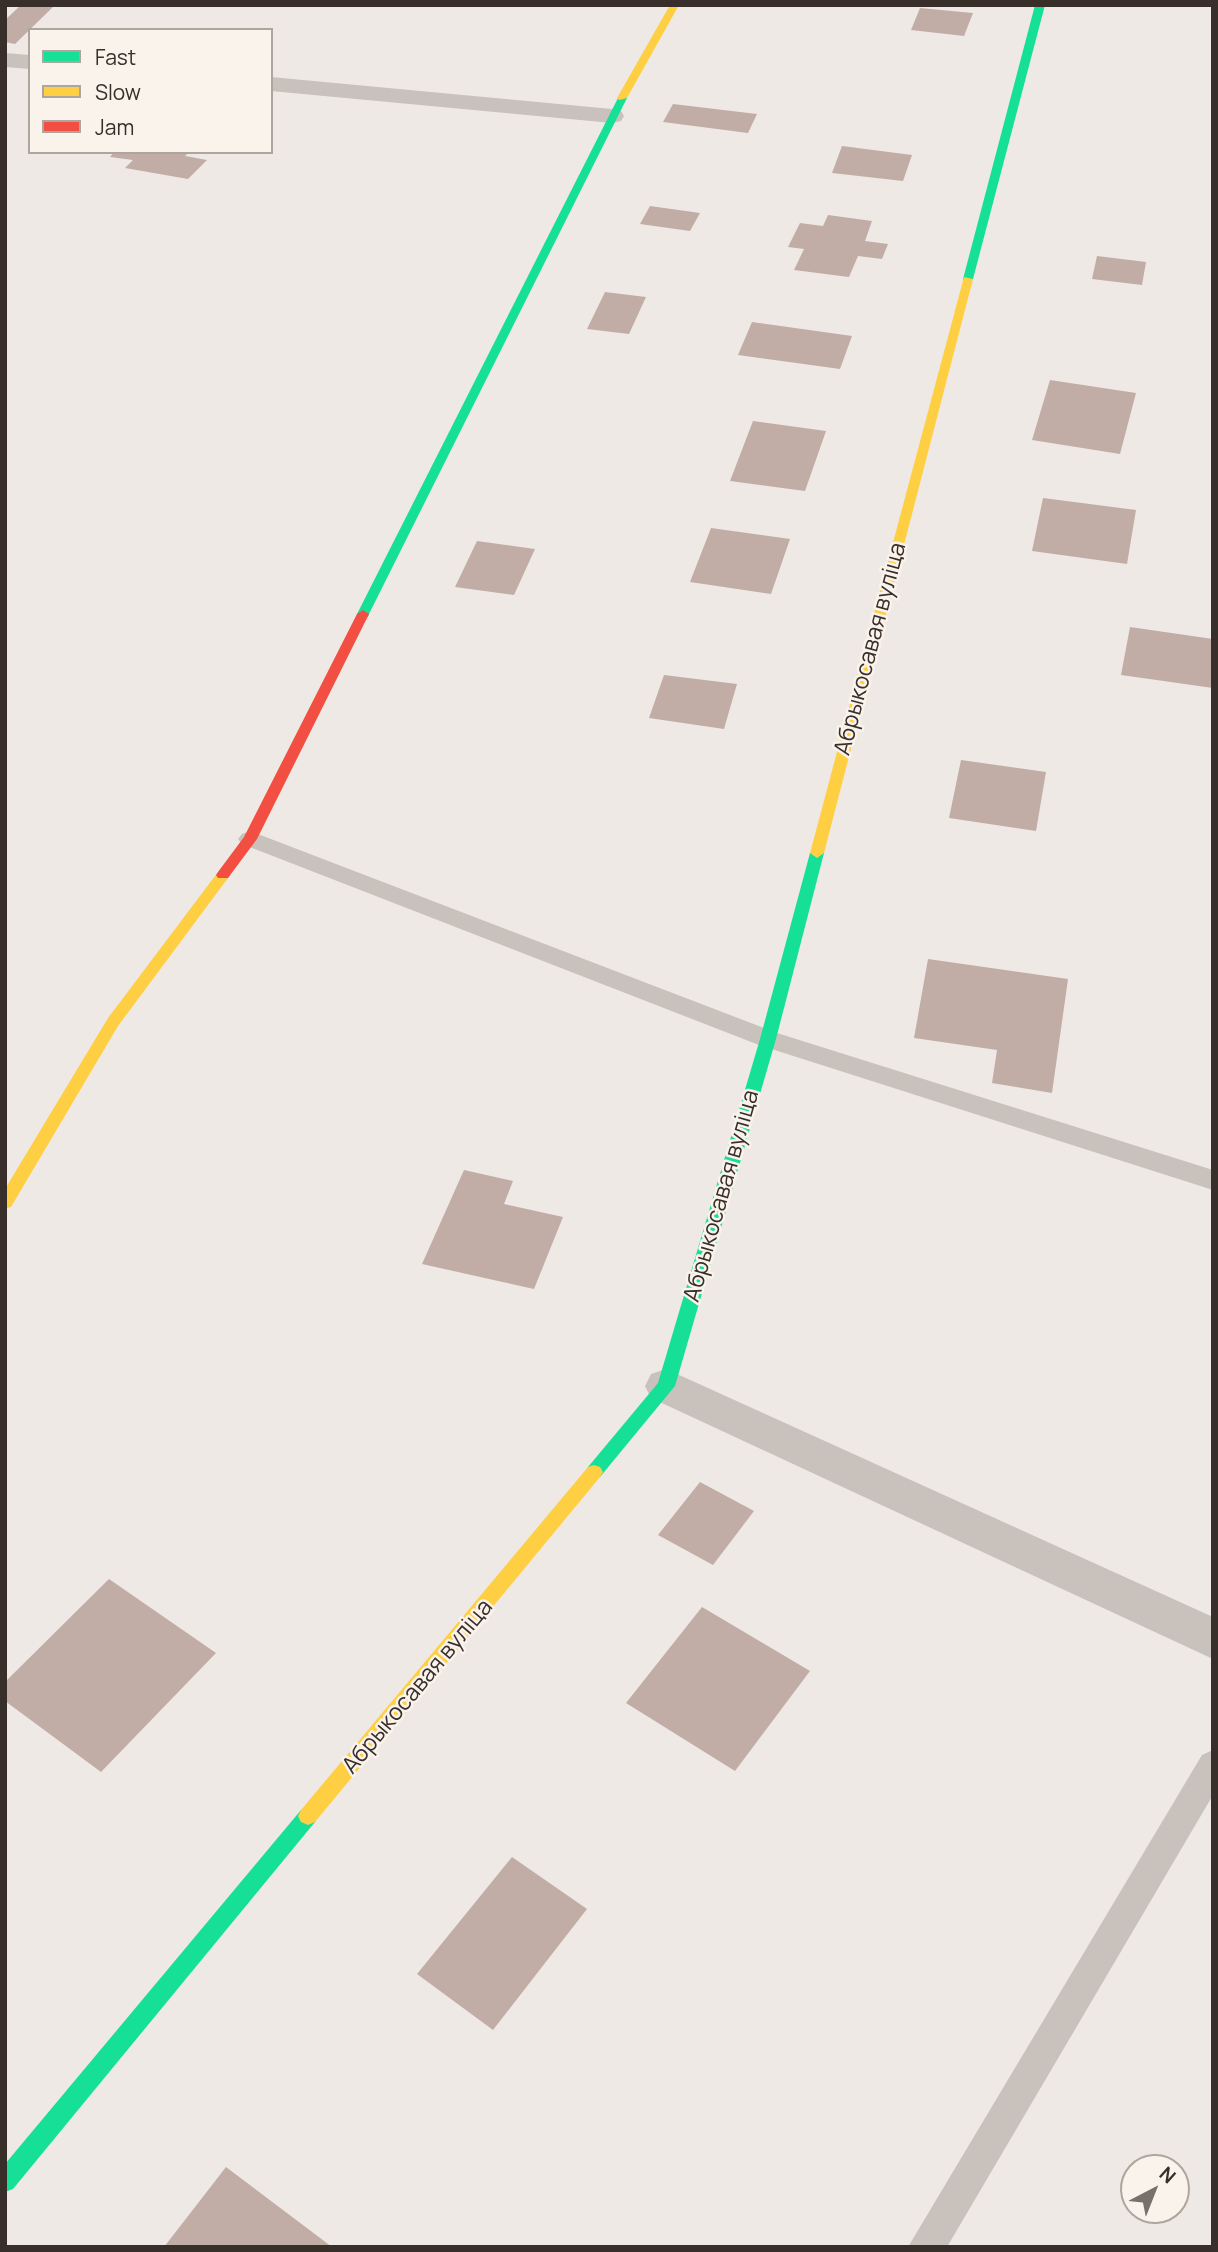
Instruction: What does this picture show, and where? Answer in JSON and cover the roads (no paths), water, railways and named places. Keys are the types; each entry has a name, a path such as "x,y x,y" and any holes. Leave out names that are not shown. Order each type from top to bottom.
{"street":[{"path":"5,1203 113,1022 250,839 612,116 675,5"},
{"name":"Абрыкосавая вуліца","path":"5,2181 666,1386 768,1038 1040,5"},
{"path":"5,60 28,62"},
{"path":"273,84 612,116"},
{"path":"666,1386 1213,1639"}],"lane":[{"path":"250,839 768,1038 1213,1180"},
{"path":"926,2247 1213,1765"}]}
